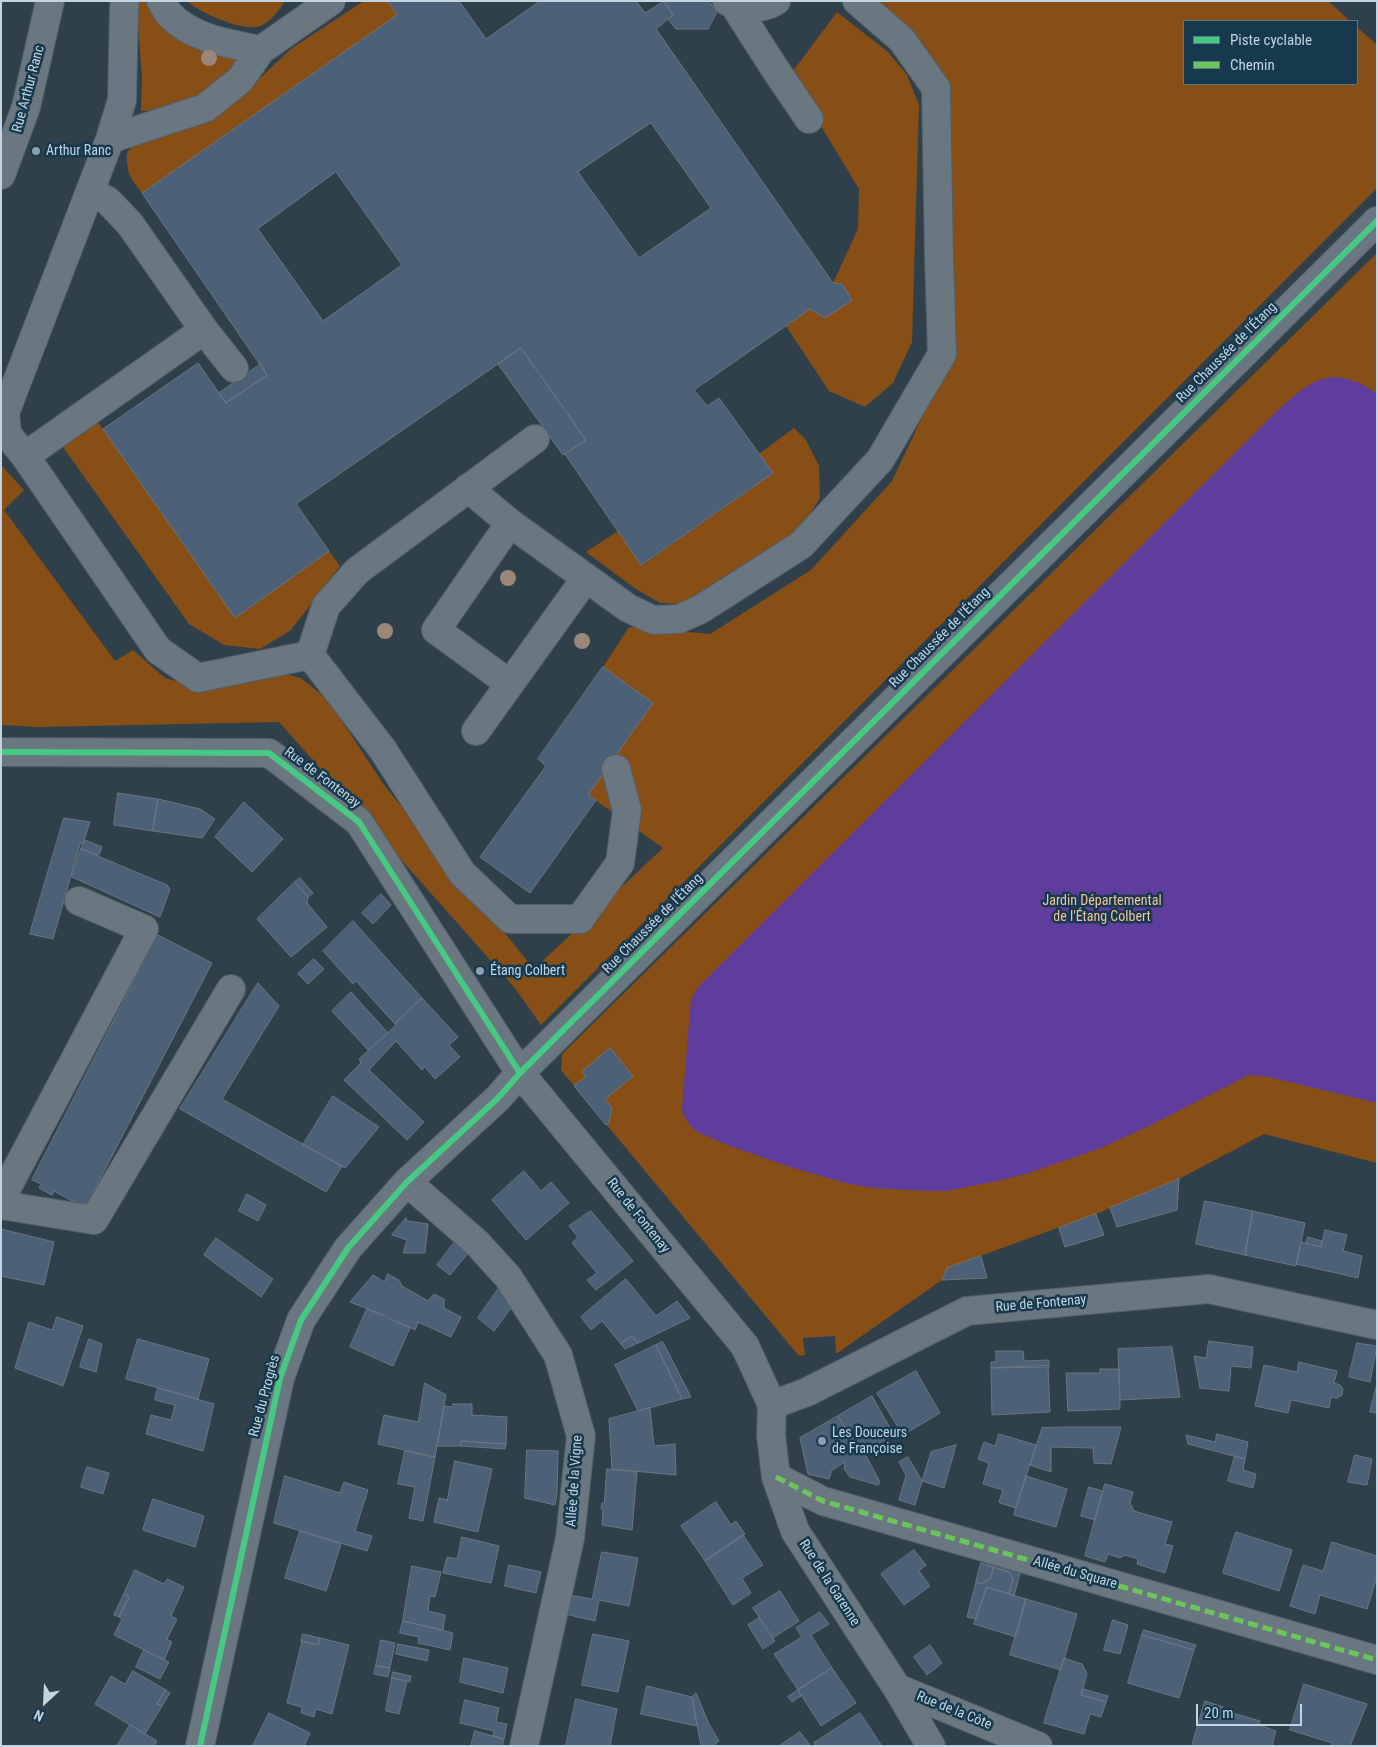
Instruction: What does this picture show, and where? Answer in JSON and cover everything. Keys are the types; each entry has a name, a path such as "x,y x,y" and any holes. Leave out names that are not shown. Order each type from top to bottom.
{"street":[{"name":"Rue Arthur Ranc","path":"1,175 26,107 50,1"},
{"path":"126,1 124,8 122,100 110,139 5,413 7,434 26,456 158,650 198,678 310,655"},
{"path":"162,1 170,14 193,32 227,44 261,50"},
{"path":"110,139 205,108 240,80 261,50 331,1"},
{"path":"730,3 752,8 776,1"},
{"path":"468,488 510,523 628,608 653,620 679,619 701,610 801,544 880,460 942,354 936,88 902,40 857,1"},
{"path":"730,3 810,119"},
{"path":"90,191 108,201 130,224 204,330 234,368"},
{"name":"Rue Chaussée de l'Étang","path":"520,1073 1377,221"},
{"path":"26,456 204,330"},
{"path":"310,655 326,606 357,571 535,439"},
{"path":"510,523 436,630 510,684"},
{"path":"476,731 586,578"},
{"path":"310,655 383,750 462,873 510,920 580,919 620,863 627,810 616,769"},
{"name":"Rue de Fontenay","path":"1,752 269,753 359,822 520,1073 745,1346 772,1405 807,1392 967,1311 1209,1289 1377,1325"},
{"path":"1,1199 144,929 79,901"},
{"path":"1,1205 94,1220 231,989"},
{"name":"Rue du Progrès","path":"200,1746 280,1378 301,1320 348,1248 407,1182 498,1098 520,1073"},
{"name":"Allée de la Vigne","path":"407,1182 477,1243 508,1277 558,1355 580,1436 570,1538 524,1746"},
{"name":"Rue de la Garenne","path":"772,1405 771,1435 776,1477 795,1531 897,1688 931,1746"},
{"name":"Allée du Square","path":"776,1477 823,1500 1377,1660"},
{"name":"Rue de la Côte","path":"897,1688 1038,1746"}],"green space":[{"path":"136,1 145,1 153,13 249,56 199,96 163,110 141,111 142,77"},
{"path":"187,1 285,1 268,22 253,27 233,24 211,16"},
{"path":"364,1 388,1 397,15 142,193 130,174 127,165 127,152 140,141 230,106 292,48"},
{"path":"875,1 1328,1 1349,20 1183,20 1183,85 1358,85 1358,28 1377,45 1377,188 541,1025 514,987 279,722 39,727 1,725 1,465 24,490 4,510 115,661 133,650 165,678 198,687 273,671 301,678 328,700 384,785 534,969 663,848 588,795 653,703 603,667 629,627 710,634 811,570 892,481 950,358 945,82"},
{"path":"837,12 888,52 907,75 919,105 912,342 893,383 865,407 829,391 786,326 810,309 825,318 852,300 842,284 833,283 858,229 859,189 790,75"},
{"name":"Jardin Départemental de l'Étang Colbert","path":"1377,253 1377,1163 1264,1134 1179,1179 1096,1214 947,1268 942,1280 836,1354 835,1336 803,1338 805,1355 799,1356 561,1070 562,1054"},
{"path":"98,422 235,618 329,551 340,566 291,630 260,649 224,645 189,624 63,447"},
{"path":"794,428 806,440 819,466 820,498 801,528 690,604 660,603 633,587 586,552 618,531 642,565 772,474 759,454"}],"shaded area":[{"name":"Jardin Départemental de l'Étang Colbert","path":"1332,377 1356,382 1377,394 1377,1103 1268,1077 1249,1075 1149,1126 1101,1148 1029,1173 947,1191 872,1188 845,1183 787,1166 733,1147 699,1133 691,1127 683,1114 682,1108 691,999 698,987 1277,411 1309,385"}],"building":[{"path":"388,1 459,1 486,39 540,1 636,1 645,13 664,1 673,15 656,29 833,283 842,284 852,300 825,318 810,309 694,390 707,406 719,398 773,473 641,565 565,454 586,440 521,348 296,504 329,551 235,618 103,429 198,363 226,403 267,375 142,193 397,15","holes":["651,123 711,208 639,258 578,172","336,172 402,265 323,321 258,229"]},
{"path":"664,1 709,1 717,12 708,29 676,29 668,19 673,15"},
{"path":"521,348 586,440 563,455 498,364"},
{"path":"261,364 267,375 226,403 219,393"},
{"path":"603,667 653,703 588,795 596,800 530,893 480,857 546,766 538,759"},
{"path":"118,793 158,799 153,831 114,825"},
{"path":"158,799 200,809 215,819 202,838 153,831"},
{"path":"244,802 283,839 252,872 215,837"},
{"path":"64,818 90,822 83,843 80,844 53,939 30,934"},
{"path":"85,840 102,847 99,855 81,849"},
{"path":"81,849 167,885 170,889 160,917 72,877"},
{"path":"300,878 313,893 308,897 295,882"},
{"path":"295,882 308,897 307,903 327,927 291,957 257,919"},
{"path":"381,894 391,905 373,924 362,913"},
{"path":"353,921 422,998 395,1024 356,981 353,984 323,951"},
{"path":"158,935 212,963 85,1208 54,1191 52,1195 39,1188 41,1184 32,1180"},
{"path":"314,959 324,969 308,984 298,974"},
{"path":"258,983 279,1006 222,1099 342,1166 326,1192 180,1109"},
{"path":"351,992 388,1033 368,1050 332,1011"},
{"path":"422,998 458,1037 449,1045 460,1057 435,1079 425,1067 422,1070 396,1041 369,1070 424,1122 407,1140 344,1080 361,1063 359,1059"},
{"path":"610,1048 633,1076 605,1099 612,1108 609,1123 606,1125 574,1086 586,1076 582,1072"},
{"path":"333,1096 379,1127 345,1168 303,1145"},
{"path":"524,1171 541,1191 551,1182 569,1203 526,1240 492,1200"},
{"path":"1179,1179 1177,1210 1117,1227 1110,1208"},
{"path":"247,1194 266,1205 258,1221 239,1211"},
{"path":"1205,1201 1253,1211 1245,1255 1196,1244"},
{"path":"591,1211 633,1261 596,1290 587,1280 597,1273 572,1243 578,1237 569,1226"},
{"path":"1253,1211 1305,1223 1296,1266 1245,1255"},
{"path":"1096,1214 1104,1235 1065,1247 1059,1228"},
{"path":"406,1218 407,1221 428,1224 425,1253 403,1253 407,1240 392,1235"},
{"path":"1,1229 54,1242 44,1285 1,1276"},
{"path":"1325,1230 1347,1235 1343,1251 1362,1256 1358,1278 1296,1264 1301,1242 1321,1247"},
{"path":"1308,1237 1322,1241 1321,1247 1306,1243"},
{"path":"216,1238 273,1279 261,1297 204,1255"},
{"path":"455,1242 468,1253 450,1275 437,1265"},
{"path":"981,1256 987,1278 942,1280 947,1268"},
{"path":"388,1274 399,1280 402,1286 428,1301 434,1294 444,1299 444,1308 461,1317 451,1337 418,1322 415,1330 389,1317 350,1302 373,1275 384,1282"},
{"path":"626,1279 656,1316 677,1301 690,1318 638,1343 632,1336 621,1344 602,1321 591,1330 581,1317"},
{"path":"499,1288 511,1308 494,1331 478,1318"},
{"path":"367,1309 410,1328 393,1366 350,1347"},
{"path":"57,1317 83,1326 63,1386 15,1368 29,1322 52,1330"},
{"path":"632,1336 638,1343 625,1349 621,1344"},
{"path":"89,1339 102,1344 96,1372 80,1367"},
{"path":"138,1339 209,1359 198,1399 126,1379"},
{"path":"1209,1341 1253,1347 1251,1368 1231,1366 1229,1391 1200,1388 1194,1356 1206,1358"},
{"path":"663,1342 691,1397 682,1399 656,1345"},
{"path":"1357,1343 1377,1346 1370,1382 1349,1377"},
{"path":"656,1345 682,1399 638,1411 615,1365"},
{"path":"1172,1347 1180,1397 1120,1400 1118,1349"},
{"path":"996,1351 1023,1351 1024,1361 1049,1360 1049,1367 991,1368 991,1362 996,1362"},
{"path":"1299,1362 1337,1371 1334,1383 1340,1385 1343,1389 1342,1395 1337,1398 1331,1397 1329,1408 1291,1400 1288,1413 1255,1406 1264,1365 1297,1372"},
{"path":"1048,1366 1050,1412 992,1415 991,1368"},
{"path":"1100,1369 1119,1369 1120,1409 1068,1411 1066,1373 1100,1373"},
{"path":"916,1371 940,1413 903,1435 877,1393"},
{"path":"425,1383 446,1395 435,1457 378,1444 384,1415 418,1422"},
{"path":"1377,1384 1377,1413 1370,1412"},
{"path":"158,1388 214,1404 203,1451 146,1434 151,1415 171,1420 175,1405 155,1400"},
{"path":"872,1396 894,1435 861,1454 838,1416"},
{"path":"453,1404 472,1404 472,1415 507,1417 506,1444 461,1441 461,1446 437,1446 444,1406 453,1407"},
{"path":"650,1408 654,1446 675,1444 676,1475 612,1469 609,1419"},
{"path":"838,1416 861,1454 864,1452 880,1482 878,1485 850,1477 844,1469 845,1462 832,1470 829,1479 808,1474 800,1438"},
{"path":"1121,1427 1111,1464 1094,1463 1093,1448 1051,1447 1051,1472 1030,1465 1042,1428"},
{"path":"999,1434 1036,1445 1016,1508 999,1502 1003,1490 983,1484 989,1463 978,1459 984,1442 995,1446"},
{"path":"1217,1434 1248,1442 1245,1459 1188,1444 1186,1435 1215,1442"},
{"path":"461,1441 506,1444 505,1449 461,1446"},
{"path":"956,1445 944,1488 922,1481 931,1452"},
{"path":"527,1450 558,1451 555,1505 525,1498"},
{"path":"405,1451 435,1457 423,1521 409,1518 415,1487 398,1484"},
{"path":"1355,1455 1372,1459 1367,1485 1348,1482"},
{"path":"1235,1456 1245,1459 1243,1470 1256,1474 1253,1488 1228,1481"},
{"path":"908,1457 922,1481 915,1505 899,1500 906,1475 899,1462"},
{"path":"455,1461 492,1469 478,1532 434,1522 439,1498 447,1500"},
{"path":"87,1467 109,1473 103,1494 81,1487"},
{"path":"607,1469 637,1472 632,1530 602,1525 603,1510 601,1509 602,1503 604,1503"},
{"path":"285,1476 340,1493 344,1482 368,1490 355,1531 372,1536 367,1551 274,1523"},
{"path":"1026,1476 1067,1489 1056,1527 1014,1515"},
{"path":"1105,1484 1133,1492 1130,1503 1134,1511 1172,1522 1165,1544 1173,1546 1165,1573 1137,1564 1138,1559 1125,1555 1120,1558 1108,1554 1105,1562 1085,1556"},
{"path":"1089,1487 1103,1491 1095,1520 1081,1516"},
{"path":"153,1499 204,1516 195,1547 143,1530"},
{"path":"716,1502 731,1525 736,1521 745,1534 705,1561 681,1526"},
{"path":"300,1531 341,1544 326,1591 285,1578"},
{"path":"1236,1532 1292,1550 1279,1591 1223,1573"},
{"path":"743,1535 763,1565 742,1578 751,1593 733,1605 705,1561"},
{"path":"462,1537 499,1546 491,1583 443,1573 447,1557 457,1559"},
{"path":"1332,1542 1377,1556 1377,1577 1367,1609 1320,1595 1315,1614 1290,1606 1303,1565 1323,1571"},
{"path":"914,1550 926,1565 919,1571 930,1586 904,1605 881,1574"},
{"path":"602,1552 638,1558 629,1606 599,1600 595,1621 565,1614 569,1595 592,1599"},
{"path":"989,1561 1021,1570 1014,1596 1009,1594 1013,1579 1009,1572 988,1566"},
{"path":"981,1563 994,1567 990,1579 981,1584 976,1582"},
{"path":"509,1565 541,1572 536,1593 505,1586"},
{"path":"412,1566 441,1572 435,1597 430,1596 428,1611 445,1615 443,1630 403,1621"},
{"path":"994,1567 1009,1572 1013,1579 1009,1594 987,1587 976,1619 967,1617 976,1582 981,1584 990,1579"},
{"path":"135,1570 164,1584 167,1579 184,1587 171,1616 177,1619 167,1639 172,1642 164,1660 114,1635 122,1619 119,1617 129,1597 124,1594"},
{"path":"987,1587 1026,1599 1016,1637 974,1624"},
{"path":"780,1591 799,1621 773,1638 753,1608"},
{"path":"124,1594 129,1597 119,1617 114,1615"},
{"path":"1026,1599 1077,1614 1061,1670 1010,1655"},
{"path":"820,1612 829,1624 811,1635 832,1668 798,1690 774,1654 802,1637 796,1628"},
{"path":"759,1618 775,1641 763,1649 748,1625"},
{"path":"1113,1620 1128,1625 1120,1654 1104,1650"},
{"path":"403,1621 453,1633 450,1650 418,1643 419,1637 400,1633"},
{"path":"1144,1630 1196,1645 1194,1650 1142,1635"},
{"path":"303,1634 320,1638 318,1645 301,1641"},
{"path":"593,1634 629,1641 618,1692 582,1685"},
{"path":"1142,1635 1194,1650 1179,1698 1128,1683"},
{"path":"320,1638 349,1645 332,1714 316,1709 314,1717 301,1713 302,1707 287,1703 302,1641 318,1645"},
{"path":"381,1640 395,1643 390,1668 376,1666"},
{"path":"398,1644 429,1650 427,1661 396,1654"},
{"path":"930,1645 942,1663 927,1675 914,1657"},
{"path":"144,1650 169,1662 160,1679 136,1667"},
{"path":"464,1658 508,1668 503,1693 460,1682"},
{"path":"1064,1658 1082,1664 1087,1674 1081,1695 1106,1702 1101,1717 1090,1714 1084,1734 1044,1723"},
{"path":"376,1666 390,1668 388,1677 374,1674"},
{"path":"832,1668 856,1703 821,1726 798,1690"},
{"path":"133,1671 166,1690 157,1704 162,1706 145,1734 95,1704 111,1676 125,1684"},
{"path":"393,1672 411,1676 410,1682 392,1678"},
{"path":"392,1678 407,1681 399,1714 386,1711"},
{"path":"1304,1684 1367,1704 1350,1746 1331,1746 1332,1743 1290,1730"},
{"path":"647,1686 692,1697 697,1726 641,1714"},
{"path":"1083,1689 1108,1696 1106,1702 1081,1695"},
{"path":"166,1690 170,1693 162,1706 157,1704"},
{"path":"798,1690 801,1696 792,1702 788,1697"},
{"path":"696,1693 709,1724 719,1741 712,1746 701,1746 692,1697"},
{"path":"576,1699 617,1709 610,1746 566,1746"},
{"path":"465,1700 499,1708 496,1722 507,1724 504,1739 493,1736 494,1731 460,1723"},
{"path":"1205,1701 1223,1707 1222,1710 1260,1721 1259,1725 1276,1731 1272,1746 1192,1746"},
{"path":"269,1713 310,1733 304,1746 253,1746"},
{"path":"860,1713 882,1746 816,1746 814,1743"},
{"path":"130,1725 157,1741 154,1746 117,1746"},
{"path":"475,1731 504,1739 502,1746 471,1746"},
{"path":"800,1732 810,1745 779,1746"}],"marked path":[{"path":"776,1477 823,1501 1377,1660"}],"cycle path":[{"path":"200,1746 280,1378 301,1320 348,1248 407,1182 498,1098 520,1073 1377,221"},
{"path":"1,752 269,753 359,822 520,1073"}],"place":[{"name":"Arthur Ranc","path":"36,151"},
{"name":"Étang Colbert","path":"480,971"},
{"name":"Les Douceurs de Françoise","path":"822,1441"}]}
